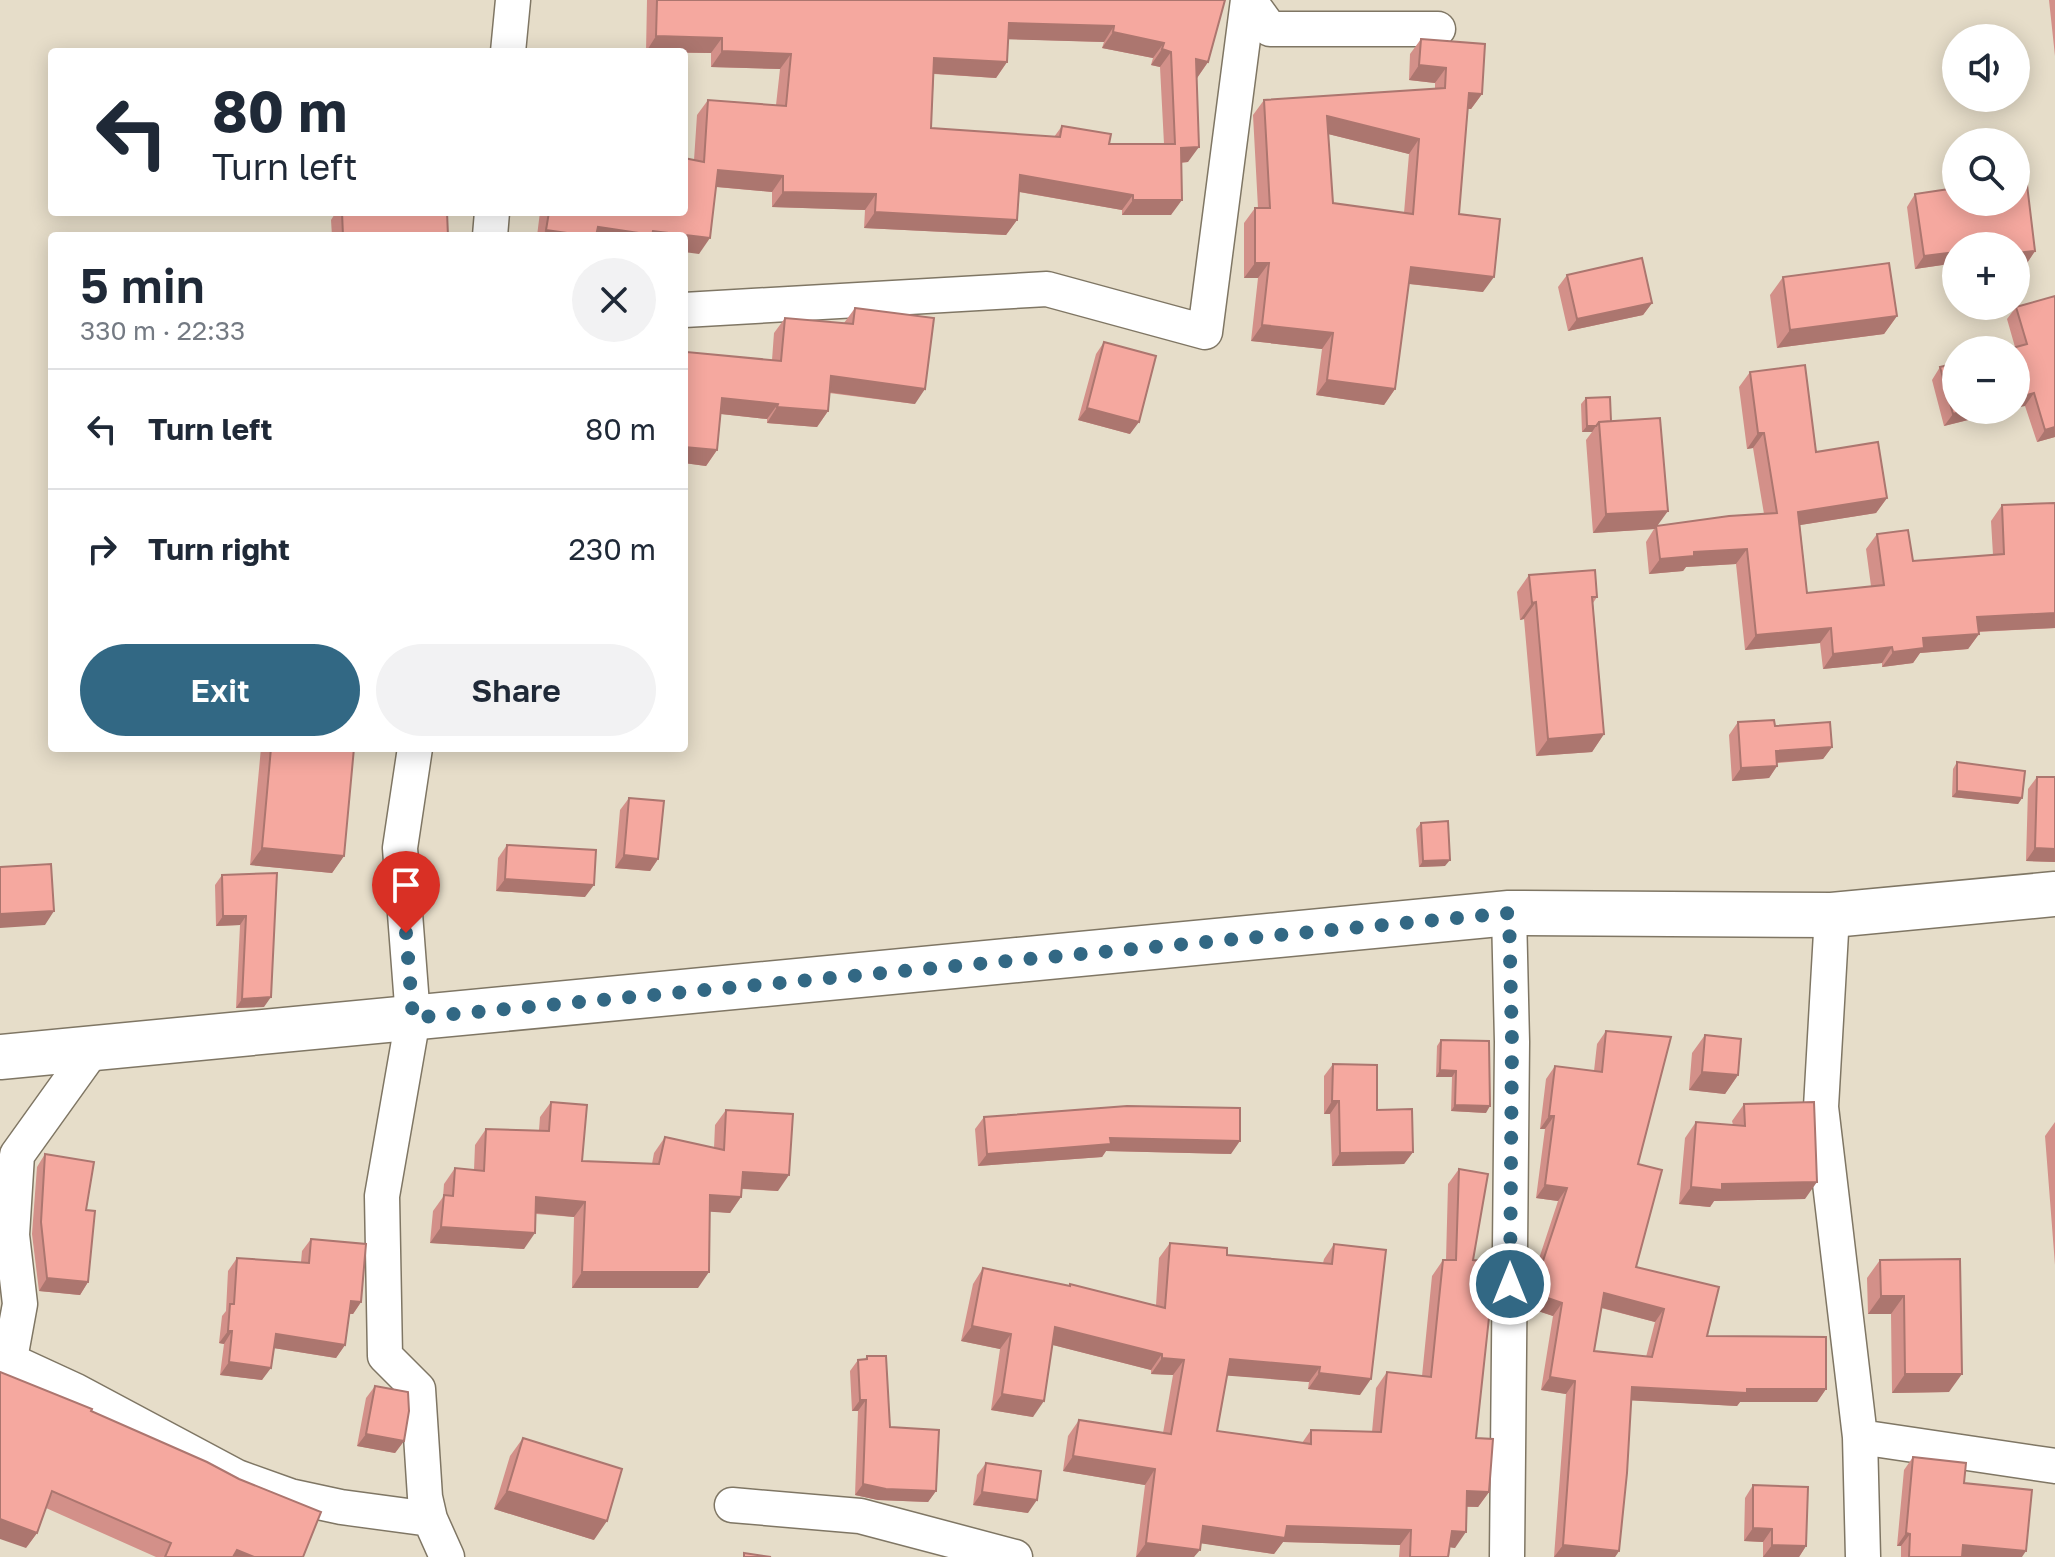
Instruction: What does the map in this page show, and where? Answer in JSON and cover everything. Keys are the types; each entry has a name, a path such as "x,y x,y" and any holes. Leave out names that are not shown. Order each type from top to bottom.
{"main road":[{"path":"0,1057 1509,913 1832,915 2055,894"}],"street":[{"path":"508,48 513,0"},
{"path":"1248,0 1270,29 1438,29"},
{"path":"688,310 1047,289 1205,332 1248,0"},
{"path":"414,752 400,848 413,1018 382,1196 385,1356 418,1389 425,1497 430,1519 447,1557"},
{"path":"1507,1557 1512,1042 1509,913"},
{"path":"1832,915 1821,1107 1860,1437 1863,1557"},
{"path":"93,1049 17,1155 12,1235 20,1304 5,1358 76,1391 237,1477 290,1496 341,1507 430,1519"},
{"path":"1860,1437 2055,1466"},
{"path":"732,1505 860,1516 1015,1557"}],"building":[{"path":"657,0 1225,0 1208,62 1196,59 1199,147 1181,148 1182,200 1133,200 1133,195 1020,175 1017,220 875,212 876,194 783,192 783,176 718,170 710,238 688,235 688,232 632,232 598,227 597,232 546,230 548,216 688,216 688,159 704,162 708,100 786,106 791,54 722,51 722,38 656,36","holes":["1009,23 1114,26 1113,32 1164,43 1162,49 1171,52 1175,144 1109,144 1111,134 1062,126 1060,137 931,128 934,58 1007,62"]},
{"path":"1421,39 1485,44 1482,94 1469,93 1459,214 1500,219 1494,277 1411,267 1395,389 1327,380 1333,333 1262,325 1269,263 1255,263 1255,208 1270,208 1264,100 1445,88 1446,68 1419,65","holes":["1327,116 1419,139 1413,214 1333,203"]},
{"path":"1942,190 1942,216 2030,216 2030,210 2035,251 2030,252 2030,232 1942,232 1942,254 1924,256 1915,194"},
{"path":"342,216 447,216 448,232 343,232"},
{"path":"1642,258 1652,303 1577,319 1567,275"},
{"path":"1889,263 1897,316 1790,330 1783,277"},
{"path":"2055,296 2055,427 2045,430 2034,393 2030,394 2030,336 2025,336 2020,320 2030,320 2030,303"},
{"path":"855,308 934,318 925,389 831,376 828,411 722,398 717,450 688,447 688,352 781,361 785,318 853,324"},
{"path":"1104,342 1156,356 1139,422 1087,408"},
{"path":"1805,365 1816,452 1878,442 1887,498 1798,512 1807,593 1884,585 1877,534 1908,530 1913,561 2004,554 2002,505 2055,503 2055,613 1977,617 1979,634 1923,638 1924,648 1893,652 1892,647 1833,654 1831,628 1756,635 1747,549 1694,552 1694,556 1660,559 1656,526 1777,513 1764,433 1758,433 1750,372"},
{"path":"1610,397 1611,421 1587,426 1586,398"},
{"path":"1660,418 1668,511 1606,514 1599,422"},
{"path":"1595,570 1597,597 1592,597 1604,734 1548,739 1536,602 1532,603 1529,575"},
{"path":"1774,720 1775,726 1830,722 1832,747 1776,751 1777,766 1741,768 1738,722"},
{"path":"271,752 354,752 344,856 262,848"},
{"path":"1957,762 2025,771 2022,798 1957,791"},
{"path":"2037,777 2055,777 2055,849 2035,848"},
{"path":"629,798 664,801 658,859 624,855"},
{"path":"1448,821 1450,860 1423,861 1421,823"},
{"path":"507,845 596,850 594,885 505,879"},
{"path":"51,864 54,911 0,914 0,867"},
{"path":"277,873 271,997 242,999 246,916 223,916 222,875"},
{"path":"1606,1031 1671,1037 1638,1164 1662,1170 1636,1267 1719,1287 1707,1336 1826,1337 1826,1389 1747,1389 1747,1393 1632,1387 1619,1551 1563,1545 1575,1381 1550,1377 1562,1303 1539,1295 1539,1273 1567,1188 1545,1185 1554,1116 1549,1116 1555,1066 1602,1072","holes":["1604,1293 1664,1309 1652,1357 1594,1351"]},
{"path":"1705,1035 1741,1039 1738,1075 1702,1072"},
{"path":"1441,1040 1489,1041 1490,1106 1455,1105 1456,1071 1440,1070"},
{"path":"1333,1064 1377,1065 1377,1110 1412,1109 1413,1152 1340,1153 1339,1101 1332,1101"},
{"path":"551,1102 587,1105 582,1161 659,1164 665,1137 724,1150 726,1110 793,1114 789,1175 743,1172 741,1197 710,1195 709,1272 582,1272 585,1202 536,1197 535,1233 441,1227 444,1195 453,1196 455,1168 484,1171 486,1129 549,1131"},
{"path":"1814,1102 1817,1182 1722,1184 1722,1190 1691,1187 1696,1122 1745,1126 1744,1104"},
{"path":"1127,1106 1240,1108 1240,1141 1110,1138 1111,1144 987,1154 984,1117"},
{"path":"45,1154 94,1162 86,1210 95,1211 88,1282 47,1278 41,1222"},
{"path":"1459,1169 1488,1174 1473,1260 1495,1262 1476,1438 1493,1439 1489,1492 1467,1491 1466,1532 1452,1531 1448,1557 1410,1557 1411,1530 1287,1526 1285,1538 1203,1526 1200,1550 1146,1543 1155,1469 1073,1456 1079,1420 1171,1434 1184,1360 1162,1358 1162,1354 1055,1327 1044,1401 1002,1394 1011,1334 972,1326 983,1268 1070,1284 1165,1308 1170,1243 1227,1248 1227,1255 1332,1264 1334,1244 1386,1250 1371,1379 1319,1373 1320,1367 1230,1359 1217,1431 1311,1444 1311,1430 1381,1432 1387,1372 1431,1377 1443,1260 1456,1260"},
{"path":"311,1239 366,1244 361,1302 351,1301 345,1345 276,1334 271,1368 229,1362 232,1331 228,1331 230,1304 234,1304 237,1258 309,1263"},
{"path":"1960,1259 1962,1374 1905,1374 1904,1296 1881,1296 1880,1260"},
{"path":"867,1356 886,1356 890,1427 939,1430 936,1491 886,1489 863,1484 866,1400 860,1400 858,1360 867,1359"},
{"path":"0,1372 92,1409 239,1479 321,1512 303,1557 254,1557 237,1550 233,1557 165,1557 171,1543 52,1491 37,1533 0,1519"},
{"path":"375,1386 408,1392 409,1411 404,1441 366,1434"},
{"path":"523,1438 622,1469 607,1521 507,1491"},
{"path":"1913,1457 1966,1463 1964,1483 2032,1490 2026,1551 1963,1545 1962,1557 1909,1557 1910,1534 1906,1533"},
{"path":"986,1463 1041,1471 1037,1500 982,1492"},
{"path":"1753,1485 1808,1487 1806,1546 1772,1545 1772,1529 1753,1528"},
{"path":"744,1553 771,1557 744,1557"}],"route":[{"path":"406,933 413,1018 1509,913 1512,1042 1510,1284"}]}
